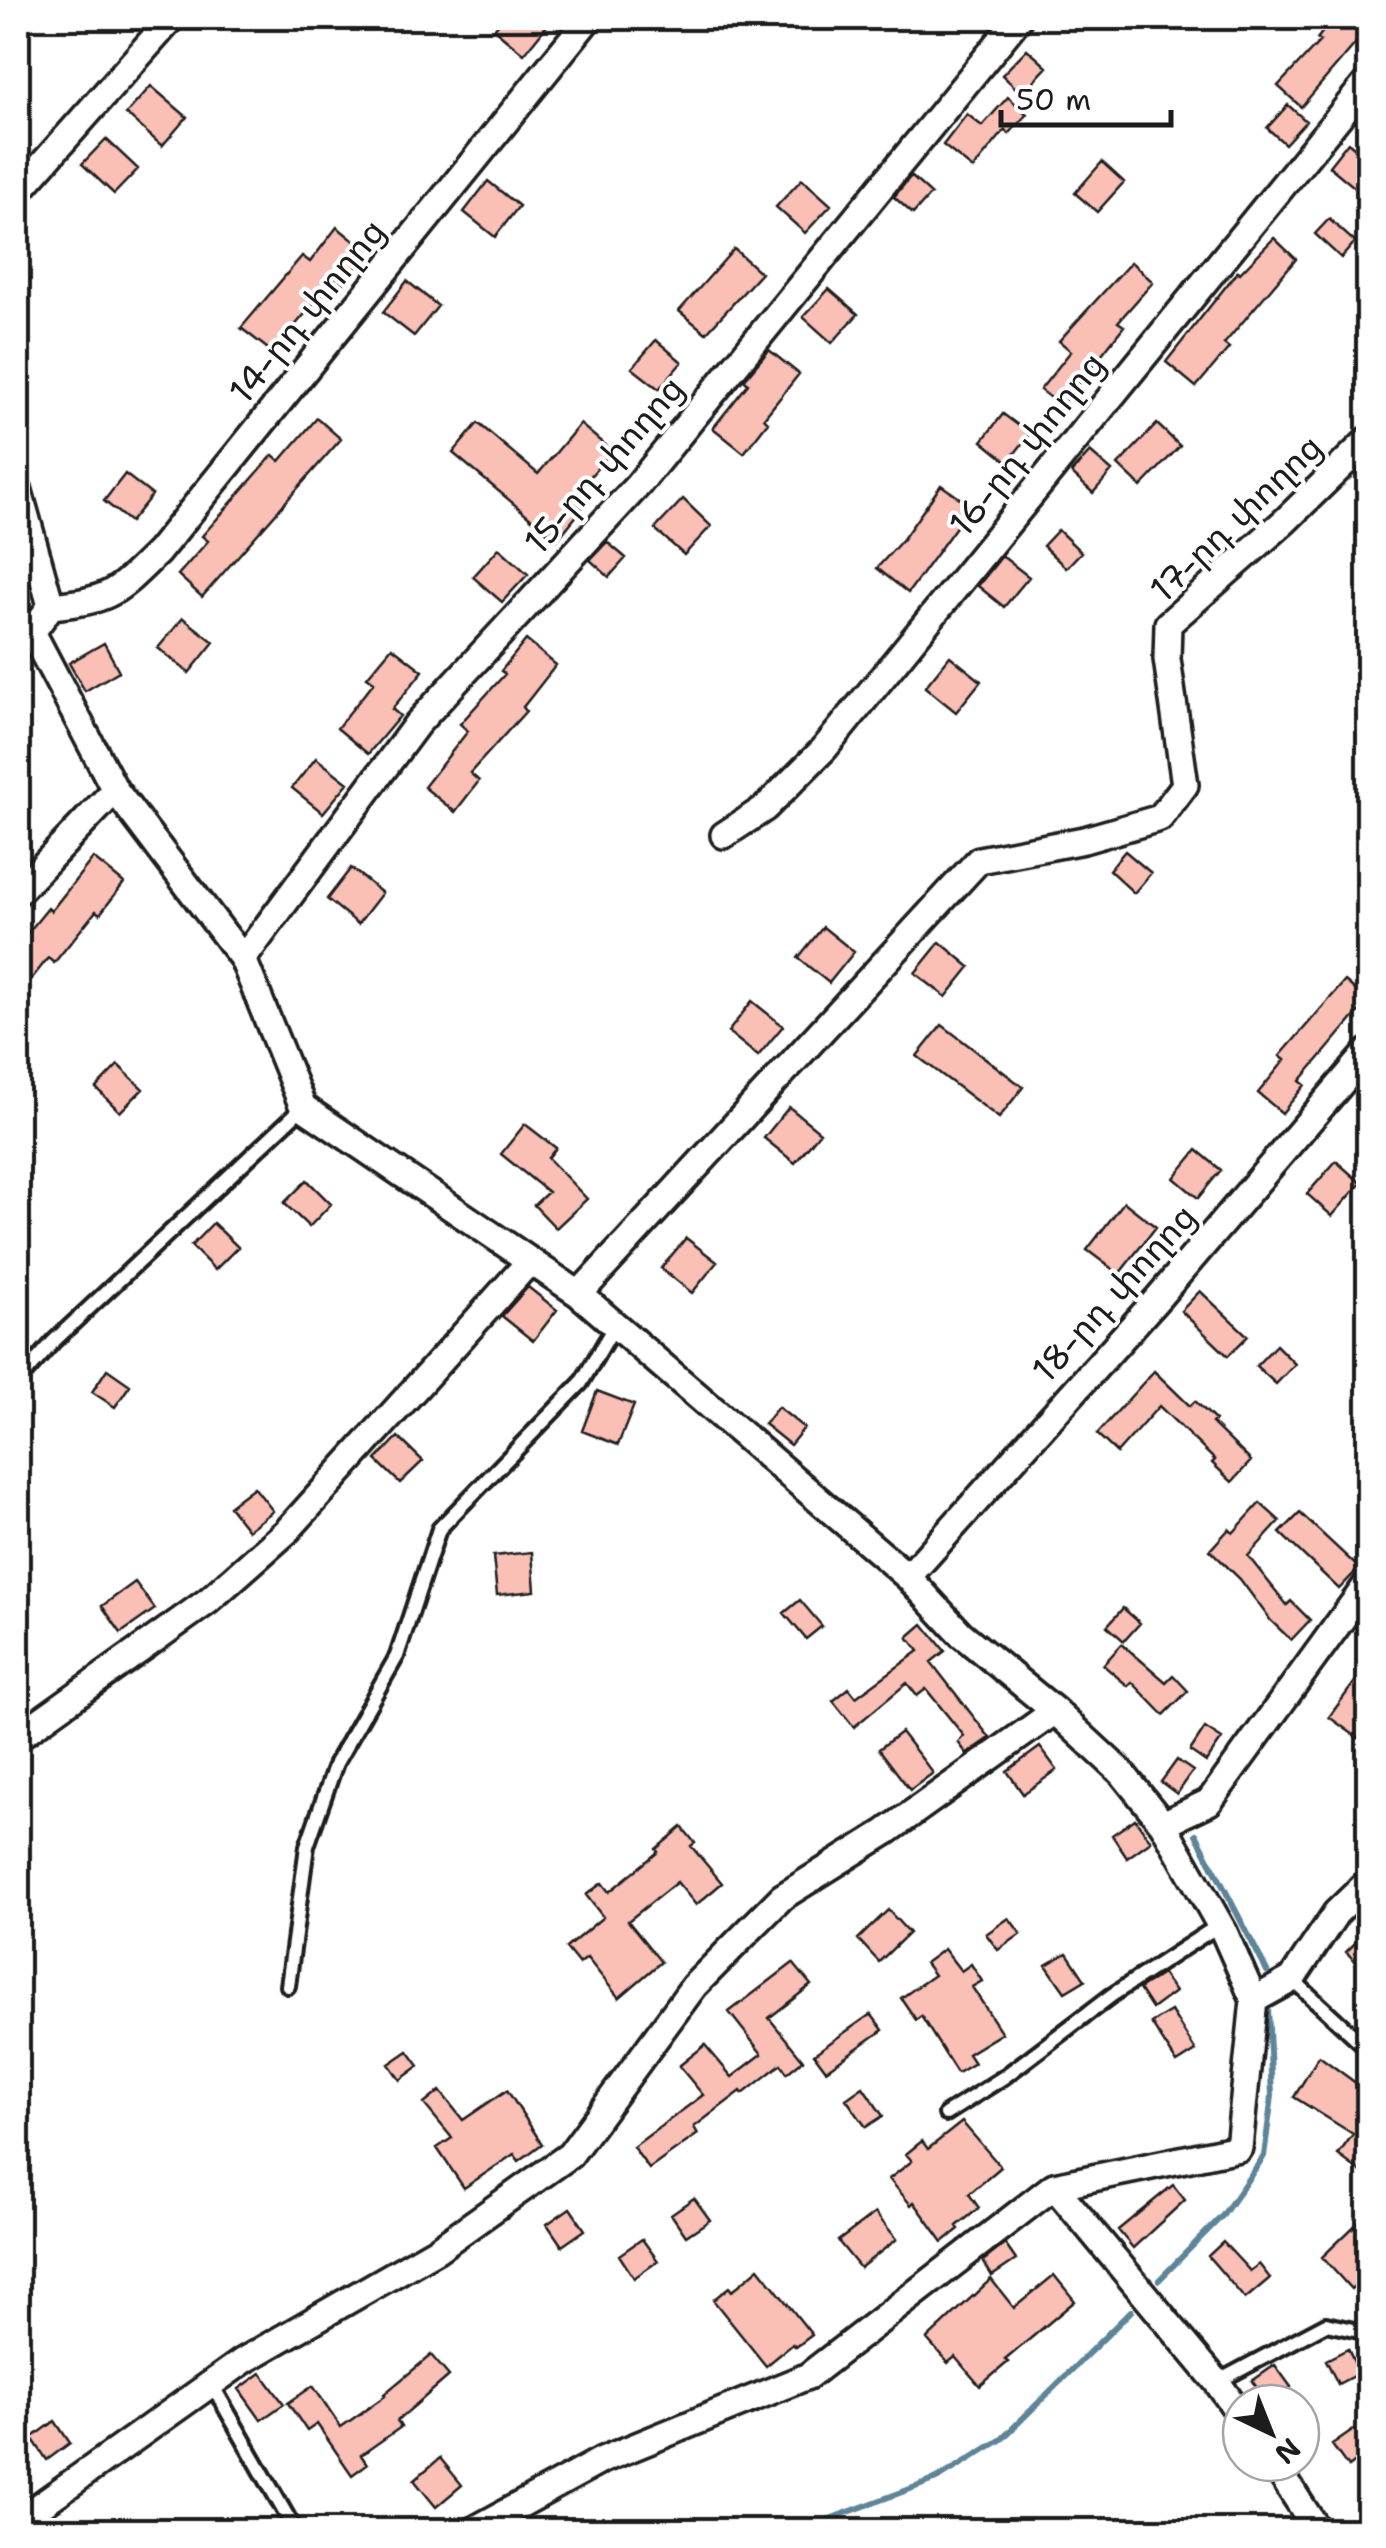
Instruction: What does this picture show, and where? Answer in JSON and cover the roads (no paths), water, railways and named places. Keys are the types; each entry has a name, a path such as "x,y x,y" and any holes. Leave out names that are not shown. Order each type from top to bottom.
{"street":[{"path":"18,192 172,18"},
{"name":"14-րդ փողոց","path":"51,606 96,601 121,588 158,552 589,18"},
{"name":"15-րդ փողոց","path":"243,959 418,724 638,486 1019,18"},
{"name":"16-րդ փողոց","path":"724,835 765,808 824,749 1368,81"},
{"name":"17-րդ փողոց","path":"580,1294 979,860 1084,840 1160,818 1185,784 1167,659 1168,624 1285,521 1368,440"},
{"path":"18,488 51,606 25,639 116,790 243,959 303,1107 580,1294 908,1577 962,1634 1122,1773 1163,1824 1219,1924 1254,2000 1239,2148 1054,2186 808,2376 602,2460 474,2530"},
{"path":"18,892 116,790"},
{"name":"18-րդ փողոց","path":"908,1577 1158,1298 1368,1052"},
{"path":"18,1737 208,1601 286,1532 530,1261"},
{"path":"1163,1824 1209,1802 1368,1583"},
{"path":"18,2521 242,2362 436,2250 570,2155 694,1986 782,1897 886,1832 1055,1711"},
{"path":"1254,2000 1292,1979 1336,1913 1368,1882"},
{"path":"1054,2186 1221,2388"},
{"path":"1287,2483 1317,2530"}],"lane":[{"path":"18,1382 54,1341 303,1107"},
{"path":"288,1986 307,1846 336,1763 397,1656 439,1529 581,1383 615,1325"},
{"path":"946,2114 1219,1924"},
{"path":"1292,1979 1368,2049"},
{"path":"1217,2382 1326,2324 1368,2332"},
{"path":"211,2383 295,2530"}],"waterway":[{"path":"1196,1834 1267,1971"},
{"path":"1159,2280 1223,2215 1264,2156 1272,2096 1268,2008"},
{"path":"800,2530 937,2479 1002,2439 1131,2311"}]}
